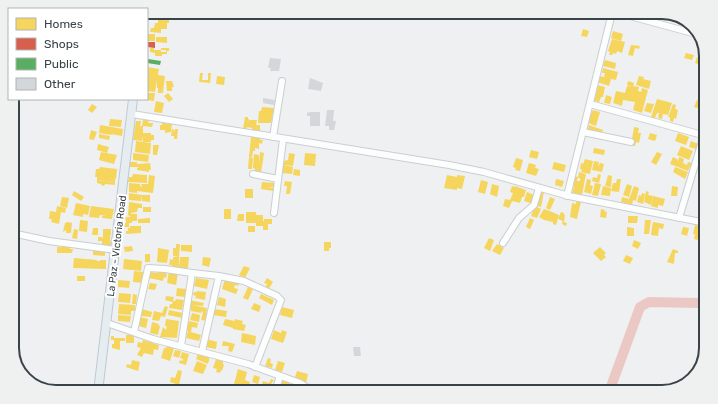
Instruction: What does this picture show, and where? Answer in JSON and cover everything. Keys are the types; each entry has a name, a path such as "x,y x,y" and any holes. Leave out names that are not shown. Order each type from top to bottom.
{"main road":[{"name":"La Paz - Victoria Road","path":"99,385 133,100"}],"street":[{"path":"567,196 611,19"},
{"path":"641,19 690,32"},
{"path":"273,137 282,81"},
{"path":"590,104 699,134"},
{"path":"132,114 449,165 484,172 567,196 699,222"},
{"path":"583,132 630,142"},
{"path":"274,213 283,139"},
{"path":"679,218 699,155"},
{"path":"253,174 278,179"},
{"path":"503,243 519,218 534,205 539,188"},
{"path":"19,235 49,241 116,250"},
{"path":"134,332 148,268 219,276 250,283 277,296 281,300 255,367"},
{"path":"181,346 192,273"},
{"path":"202,351 219,276"},
{"path":"107,323 153,339 202,351 255,367 302,385"},
{"path":"277,385 280,376"}],"building: Homes":[{"path":"158,19 169,19 167,29 161,29 161,33 150,32 151,28 154,28 155,23 158,23"},
{"path":"583,29 589,31 587,37 581,36"},
{"path":"613,31 623,34 621,41 611,38"},
{"path":"148,34 155,34 155,41 148,41"},
{"path":"156,37 167,37 167,43 156,42"},
{"path":"612,39 625,42 622,53 617,51 616,54 613,53 612,55 609,55 610,52 608,51"},
{"path":"631,45 640,46 639,49 635,48 633,56 628,55"},
{"path":"150,48 154,48 154,50 161,50 161,48 169,48 169,51 167,51 167,54 162,54 162,56 155,56 155,53 150,52"},
{"path":"686,53 694,55 692,60 684,58"},
{"path":"697,57 699,58 699,64 695,63"},
{"path":"605,60 616,63 615,69 603,66"},
{"path":"148,67 159,69 158,75 165,76 163,93 158,93 157,80 155,92 148,91"},
{"path":"603,68 618,72 616,80 611,79 609,86 597,82 599,76 604,77 605,73 602,73"},
{"path":"200,73 203,73 202,80 208,80 208,73 211,73 210,83 199,82"},
{"path":"217,76 225,77 224,85 216,84"},
{"path":"639,76 644,77 643,79 651,81 649,89 636,85"},
{"path":"166,81 172,81 174,87 172,87 172,91 167,91"},
{"path":"628,81 634,83 633,87 639,87 638,91 641,92 642,88 648,90 642,113 633,110 635,102 623,100 622,106 613,103 616,91 625,93 627,86 631,87 627,85"},
{"path":"597,85 605,87 603,97 601,97 599,102 594,101"},
{"path":"148,93 155,93 154,101 147,100"},
{"path":"168,93 173,99 169,102 164,96"},
{"path":"606,95 612,97 610,104 604,103"},
{"path":"657,99 672,103 668,115 663,114 662,119 658,118 659,113 657,113 655,118 651,117"},
{"path":"697,100 699,100 699,108 694,107"},
{"path":"156,101 164,103 162,113 154,112"},
{"path":"647,103 654,104 651,113 644,111"},
{"path":"92,104 97,107 92,113 88,110"},
{"path":"673,104 676,105 675,109 678,110 676,119 674,118 673,122 670,121 670,117 668,117"},
{"path":"262,107 274,108 271,123 258,123 259,111 261,111"},
{"path":"593,110 600,112 596,126 587,122"},
{"path":"245,117 248,117 249,119 248,125 249,120 257,120 256,125 260,125 260,131 252,131 252,128 247,127 246,130 243,129"},
{"path":"110,119 122,120 121,127 109,126"},
{"path":"143,120 149,120 148,123 153,123 152,127 142,126"},
{"path":"136,121 141,121 140,126 143,126 143,133 151,133 151,135 154,135 154,140 151,140 151,142 143,142 142,136 142,141 133,140"},
{"path":"162,123 172,124 171,132 165,133 165,130 160,130 160,125 162,125"},
{"path":"100,125 123,129 122,136 99,133"},
{"path":"589,125 603,130 601,135 587,132"},
{"path":"634,127 639,128 638,133 641,133 639,143 636,142 635,146 631,145"},
{"path":"172,129 174,130 174,133 175,129 178,129 177,139 174,139 174,136 171,136"},
{"path":"91,130 97,132 94,140 89,139"},
{"path":"650,133 657,135 655,141 648,139"},
{"path":"678,133 689,137 686,145 675,141"},
{"path":"99,134 110,136 109,140 99,138"},
{"path":"251,137 261,138 260,140 263,140 262,144 259,143 259,149 255,148 252,157 249,157"},
{"path":"136,141 151,143 150,154 135,152"},
{"path":"691,141 698,144 696,149 689,147"},
{"path":"98,144 109,147 107,153 97,150"},
{"path":"153,145 159,145 157,155 153,155"},
{"path":"681,146 693,151 689,160 677,155"},
{"path":"594,148 605,150 604,155 593,153"},
{"path":"531,150 539,152 537,159 529,157"},
{"path":"101,152 117,155 114,164 99,160"},
{"path":"260,152 264,153 261,173 255,172 255,169 253,168 254,154 259,155 259,164"},
{"path":"657,152 662,154 656,165 651,162"},
{"path":"133,153 149,155 148,162 133,160"},
{"path":"289,153 295,154 293,166 282,165 283,161 288,160"},
{"path":"305,153 316,154 315,166 304,165"},
{"path":"249,157 253,158 252,169 248,169"},
{"path":"673,157 678,161 679,157 684,159 683,163 687,165 688,162 692,163 688,171 670,164"},
{"path":"516,158 523,160 520,171 515,170 516,168 513,167"},
{"path":"585,159 593,161 590,174 581,172 582,169 580,169 581,163 583,164"},
{"path":"594,161 599,162 598,167 600,163 604,164 602,172 592,170"},
{"path":"130,162 137,162 137,164 150,163 151,170 149,170 149,172 137,170 139,167 130,167"},
{"path":"554,162 566,165 564,172 552,169"},
{"path":"529,163 536,165 535,168 539,169 536,176 526,173"},
{"path":"282,165 293,167 292,174 281,173"},
{"path":"100,167 117,169 116,179 106,178 115,179 115,182 97,180 97,177 95,177 96,169 99,169"},
{"path":"675,167 688,172 685,179 673,172"},
{"path":"294,169 300,170 300,176 293,175"},
{"path":"579,172 586,174 582,195 572,193 574,186 572,186 575,176 578,177 577,181 580,181 580,178 578,178"},
{"path":"133,174 147,175 147,183 128,182 129,177 132,177"},
{"path":"598,174 601,175 599,183 592,181 593,177 597,178"},
{"path":"149,175 155,176 153,193 137,191 137,193 129,192 129,183 140,184 142,187 141,184 148,184"},
{"path":"447,175 457,177 457,175 465,176 462,189 457,188 457,190 444,188"},
{"path":"608,175 612,176 611,187 605,186"},
{"path":"556,179 564,181 562,187 555,185"},
{"path":"587,179 591,180 590,185 593,186 591,194 584,192"},
{"path":"617,179 621,179 619,192 611,191 613,183 616,183"},
{"path":"97,180 115,182 115,185 105,184 104,186 97,183"},
{"path":"481,180 488,182 485,194 478,192"},
{"path":"285,181 292,182 290,194 286,194 287,186 284,186"},
{"path":"262,182 274,183 274,187 268,187 273,188 273,191 261,189"},
{"path":"595,183 601,184 598,196 592,195"},
{"path":"492,184 499,186 497,197 490,194"},
{"path":"627,184 632,186 629,197 623,195"},
{"path":"512,186 526,190 520,203 512,201 509,208 503,206 505,199 510,200 513,193 510,192"},
{"path":"603,186 611,188 610,196 601,195"},
{"path":"634,186 639,188 636,201 633,200 632,205 621,202 622,197 629,199"},
{"path":"672,186 678,187 677,196 671,196"},
{"path":"245,189 253,189 253,198 245,198"},
{"path":"74,191 84,197 81,201 72,195"},
{"path":"541,191 544,192 541,207 535,205"},
{"path":"646,191 649,192 648,195 653,196 651,205 644,202"},
{"path":"527,192 534,195 533,204 524,201"},
{"path":"129,193 142,195 141,201 129,200"},
{"path":"642,193 645,194 643,204 637,202 639,195 641,196"},
{"path":"142,195 150,195 150,202 142,201"},
{"path":"653,196 665,199 663,206 658,205 658,208 651,206"},
{"path":"62,197 69,198 67,208 60,206"},
{"path":"550,197 555,199 550,210 546,208"},
{"path":"129,202 142,204 142,208 138,208 137,212 131,213 137,214 137,221 132,221 132,223 129,223 129,227 124,227 126,220 123,220 123,217 131,217 128,215"},
{"path":"576,202 581,202 577,219 570,217 572,203 576,204"},
{"path":"76,203 90,206 88,215 83,214 83,217 73,215"},
{"path":"57,206 66,208 65,213 61,212 59,224 51,222 52,219 49,219 50,211 56,212"},
{"path":"91,206 114,209 112,219 102,218 102,216 106,216 100,215 99,218 89,217"},
{"path":"535,206 541,209 537,218 531,216"},
{"path":"143,207 151,207 151,212 143,212"},
{"path":"224,209 231,209 231,219 224,219"},
{"path":"544,209 559,215 556,225 553,224 553,222 539,217"},
{"path":"601,209 607,212 606,218 600,217"},
{"path":"246,212 256,212 256,215 263,215 263,221 264,219 272,219 272,224 268,224 268,230 263,230 263,226 256,226 256,223 246,223"},
{"path":"561,212 565,215 564,222 567,223 566,226 562,224 563,221 558,219"},
{"path":"238,214 244,214 244,221 237,221"},
{"path":"628,216 638,216 637,223 628,223"},
{"path":"150,218 150,223 138,223 138,219"},
{"path":"530,218 534,220 530,229 526,227"},
{"path":"80,220 88,221 87,232 79,231"},
{"path":"645,220 651,220 649,234 644,234"},
{"path":"653,222 664,224 663,229 652,227"},
{"path":"65,223 72,223 71,233 66,233 66,230 63,232"},
{"path":"695,225 699,226 698,240 694,239 695,234 693,234"},
{"path":"130,226 141,226 141,233 126,234 126,231 128,231"},
{"path":"248,226 255,226 255,232 248,232"},
{"path":"627,227 634,228 634,236 627,236"},
{"path":"652,227 659,228 658,236 651,235"},
{"path":"683,227 689,228 687,236 681,234"},
{"path":"93,228 98,228 98,235 92,235"},
{"path":"74,229 78,230 77,239 72,238"},
{"path":"103,229 111,229 111,246 102,246 102,241 98,241 98,237 102,237 103,239"},
{"path":"489,238 494,240 490,251 484,248"},
{"path":"634,240 641,243 638,249 632,246"},
{"path":"324,242 331,242 331,248 329,248 329,251 324,251"},
{"path":"176,244 180,244 179,257 173,256 173,248 176,248"},
{"path":"497,244 504,248 500,255 492,251"},
{"path":"181,245 192,245 192,252 181,251"},
{"path":"132,246 133,251 125,252 124,247"},
{"path":"57,247 70,247 70,249 73,249 72,253 57,253"},
{"path":"600,247 606,253 604,255 606,257 601,261 593,253"},
{"path":"158,248 169,250 167,263 157,262"},
{"path":"673,249 678,251 678,253 675,253 674,264 667,262"},
{"path":"93,250 105,250 105,256 93,255"},
{"path":"145,254 150,254 150,262 145,262"},
{"path":"626,255 633,258 630,264 623,261"},
{"path":"173,257 179,257 179,269 172,268 172,265 169,265 170,259 173,260"},
{"path":"180,257 189,257 188,268 179,268"},
{"path":"203,257 211,258 209,267 202,265"},
{"path":"74,258 97,261 106,260 106,269 73,268"},
{"path":"124,259 142,261 141,271 123,269"},
{"path":"244,266 250,268 245,278 239,275"},
{"path":"158,270 165,271 167,274 163,281 149,278 150,272 158,273"},
{"path":"134,271 144,272 143,283 133,282"},
{"path":"169,271 178,273 176,285 167,283"},
{"path":"77,276 85,276 85,281 77,281"},
{"path":"196,278 209,280 207,289 194,286"},
{"path":"267,278 273,282 268,290 265,288 267,284 264,283"},
{"path":"225,279 239,283 238,286 235,285 234,288 238,289 236,294 222,289"},
{"path":"118,280 130,281 129,288 118,287"},
{"path":"150,283 157,284 155,290 148,289"},
{"path":"248,287 253,289 248,300 243,298"},
{"path":"177,288 186,289 185,297 176,296"},
{"path":"194,292 206,292 205,300 195,298 196,296 193,295"},
{"path":"119,293 131,294 130,303 118,302"},
{"path":"133,294 137,295 136,304 132,304"},
{"path":"261,294 274,300 272,305 259,298"},
{"path":"166,296 174,297 173,301 176,299 184,300 182,310 169,308 170,304 173,302 165,300"},
{"path":"219,297 226,299 225,307 217,305"},
{"path":"189,300 204,303 203,306 192,305 207,308 206,313 209,314 208,321 201,320 202,311 201,313 191,311 191,308 187,307"},
{"path":"254,303 261,306 259,312 251,309"},
{"path":"119,304 135,305 135,311 131,311 131,315 118,314"},
{"path":"165,306 168,307 165,317 161,316 159,321 152,320 154,311 162,313"},
{"path":"282,307 294,310 292,318 280,315"},
{"path":"142,309 152,312 151,317 140,316"},
{"path":"215,309 227,311 226,317 213,315"},
{"path":"169,310 183,313 182,318 168,315"},
{"path":"192,313 200,315 199,322 190,320"},
{"path":"118,315 131,316 130,322 118,321"},
{"path":"140,317 148,319 146,328 138,326"},
{"path":"166,319 179,321 177,338 160,337 163,327 166,330"},
{"path":"225,319 243,321 242,324 246,325 244,331 223,325"},
{"path":"189,321 198,323 197,328 192,327 191,332 201,335 199,341 186,338 188,331 186,331"},
{"path":"152,322 159,324 158,325 160,326 158,335 150,333"},
{"path":"274,330 281,333 282,330 287,332 283,343 271,339"},
{"path":"242,333 256,336 255,345 241,342"},
{"path":"126,335 134,335 134,343 126,343"},
{"path":"111,336 114,336 114,338 125,338 125,341 120,341 120,350 112,348 114,340 111,340"},
{"path":"207,339 217,342 216,349 205,347"},
{"path":"143,340 159,345 158,350 154,349 153,355 144,353 142,357 137,355 141,348 137,347 138,342 142,343"},
{"path":"223,341 235,344 232,352 228,351 229,346 222,346"},
{"path":"167,346 174,348 170,361 161,358 164,348"},
{"path":"175,350 181,351 179,358 173,356"},
{"path":"182,352 189,354 186,365 179,363 180,360 183,361 183,359 180,358"},
{"path":"198,353 210,356 208,364 196,359"},
{"path":"268,358 271,359 270,363 273,364 272,368 265,366"},
{"path":"216,359 223,361 224,365 220,373 216,372 217,369 213,368"},
{"path":"132,360 140,362 138,371 126,367 127,364 131,365"},
{"path":"197,361 207,365 203,374 193,371"},
{"path":"278,361 285,363 282,372 275,370"},
{"path":"238,369 247,372 245,380 250,382 249,385 234,384"},
{"path":"178,370 182,371 179,385 170,382 171,377 175,378"},
{"path":"297,371 308,374 306,383 294,380"},
{"path":"254,375 260,377 258,384 252,382"},
{"path":"281,378 290,381 288,385 279,385"},
{"path":"271,379 274,380 270,385 262,385 263,381 269,383"}],"building: Shops":[{"path":"148,42 155,42 155,48 148,47"}],"building: Public":[{"path":"148,59 161,61 160,65 148,63"}],"building: Other":[{"path":"270,58 281,59 279,71 270,71 271,68 268,68"},
{"path":"310,78 323,83 321,91 308,89"},
{"path":"263,98 275,100 274,105 263,103"},
{"path":"327,110 334,110 333,121 336,121 334,130 329,130 329,126 325,126"},
{"path":"320,112 320,126 310,126 310,116 307,116 307,113"},
{"path":"353,347 360,347 361,356 354,356"}],"waterway":[{"path":"612,385 640,307 649,302 699,303"}]}
